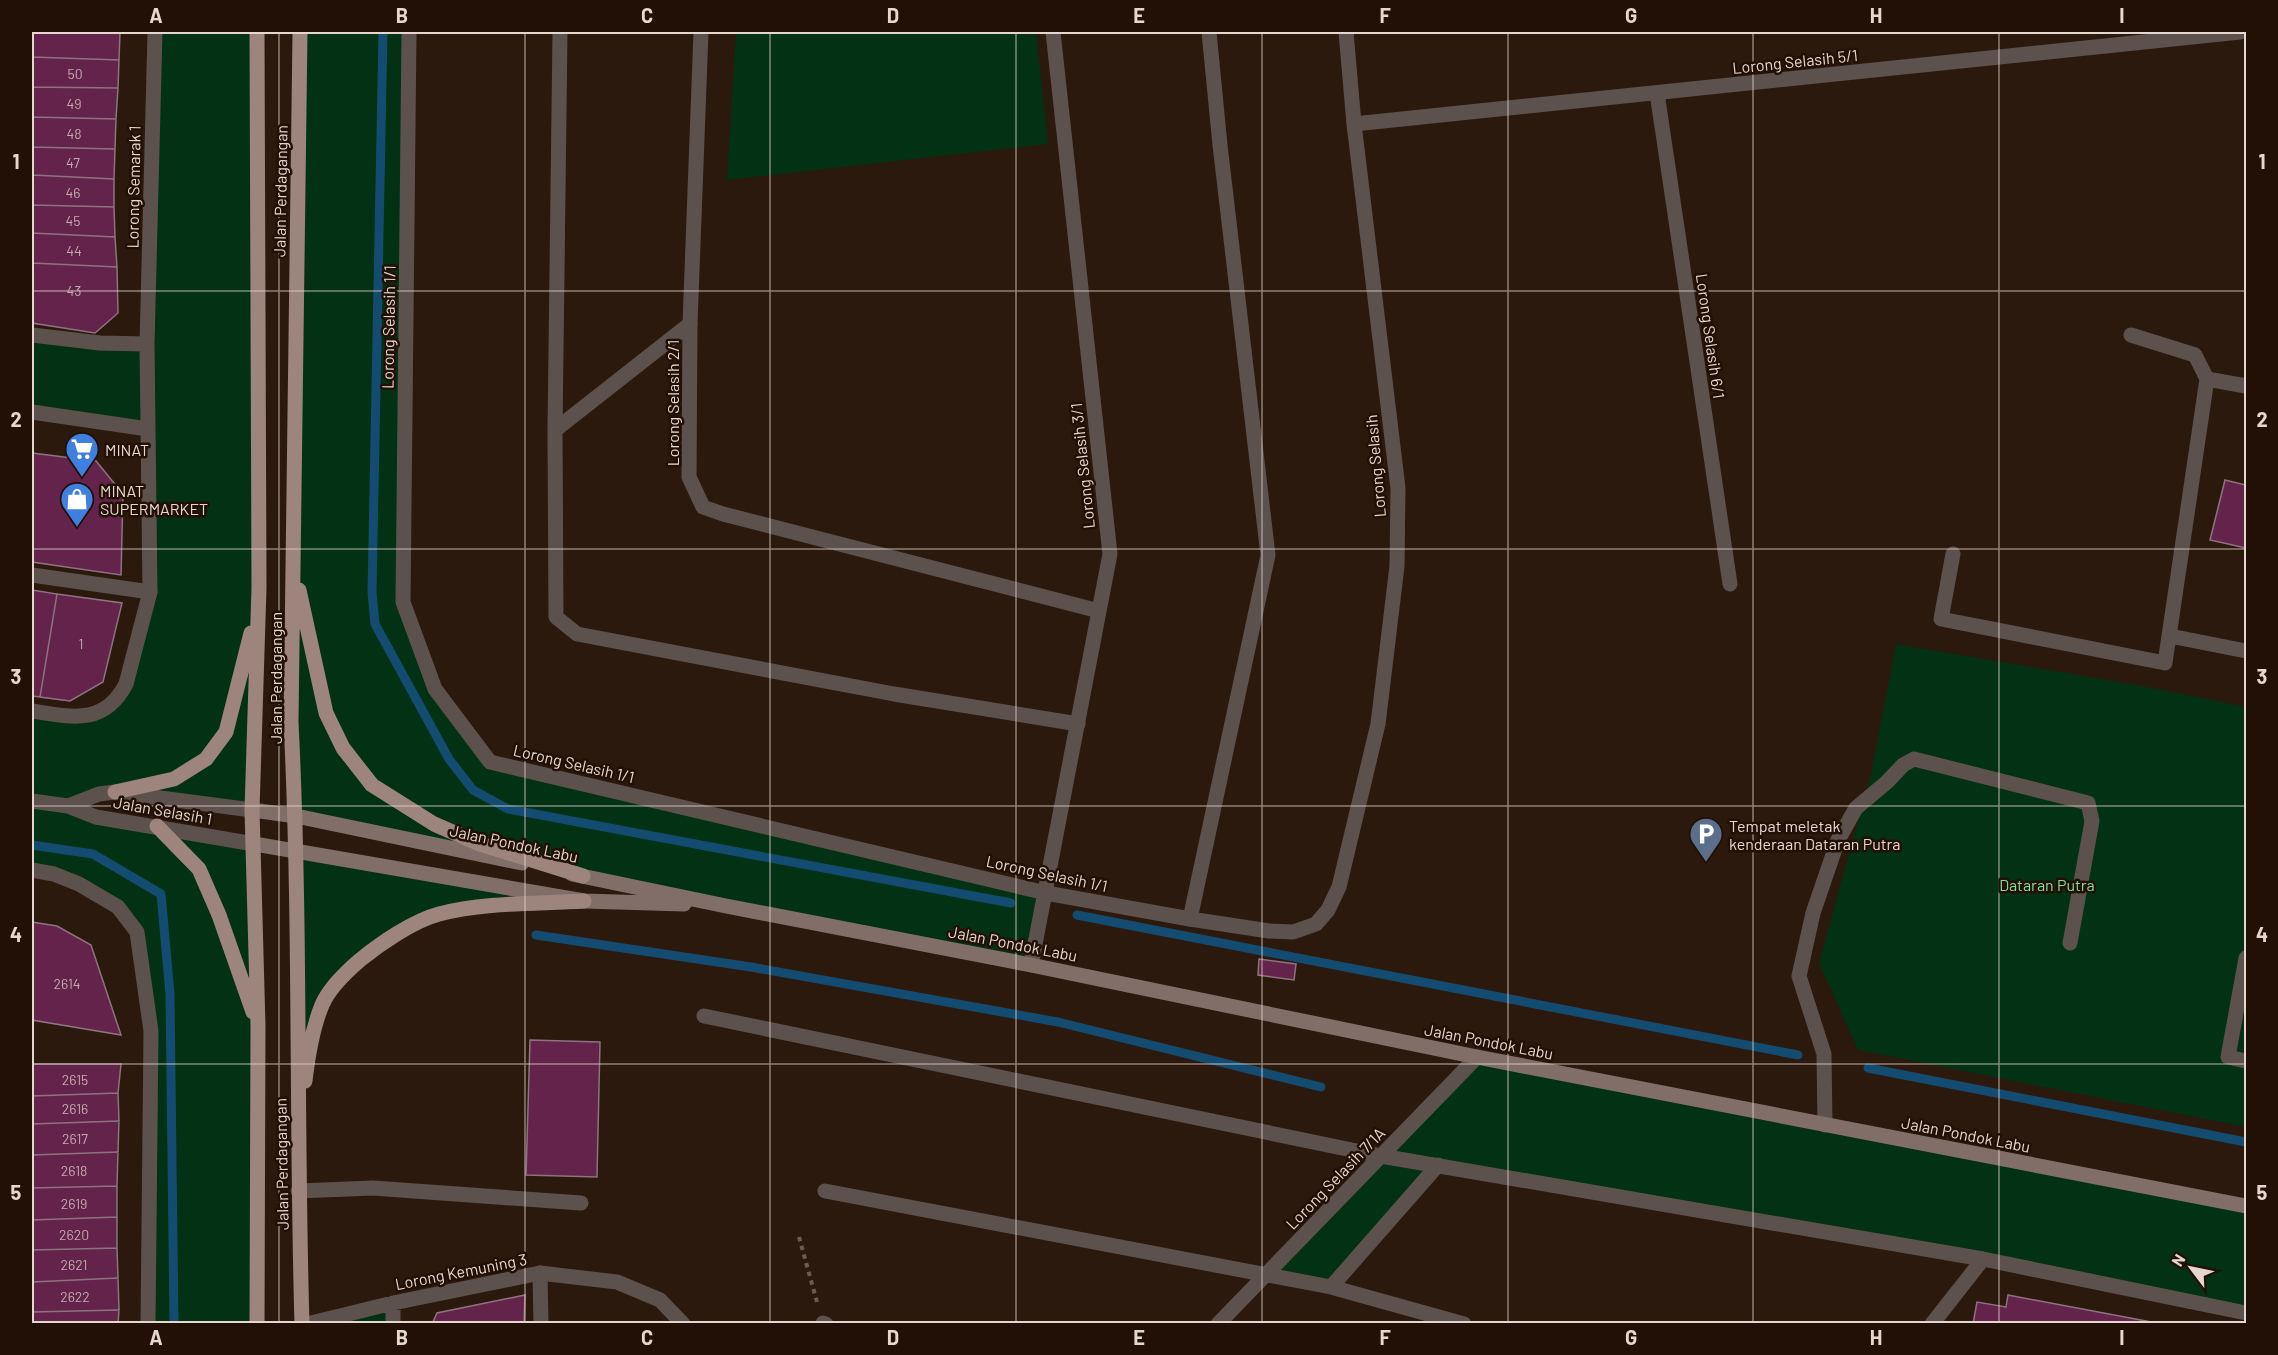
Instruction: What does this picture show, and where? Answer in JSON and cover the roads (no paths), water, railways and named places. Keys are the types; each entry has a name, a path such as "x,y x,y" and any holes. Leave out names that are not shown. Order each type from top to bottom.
{"main road":[{"name":"Jalan Perdagangan","path":"257,32 259,605 252,810 258,1026 257,1323"},
{"name":"Jalan Perdagangan","path":"300,32 291,722 296,816 297,1125 302,1323"},
{"path":"293,563 326,712 343,748 372,784 434,824 480,844 583,876"},
{"path":"115,792 174,779 206,759 226,732 259,605"},
{"name":"Jalan Pondok Labu","path":"252,810 296,816 726,906 1031,965 1477,1057 2247,1206"},
{"path":"157,826 199,869 219,915 258,1026"},
{"name":"Jalan Pondok Labu","path":"254,844 584,901 726,906"},
{"path":"297,1125 309,1048 322,1003 346,972 373,950 404,930 438,915 492,906 584,901"}],"street":[{"name":"Lorong Semarak 1","path":"32,711 85,717 108,708 126,684 150,592 147,344 155,32"},
{"name":"Lorong Selasih 1/1","path":"409,32 403,602 435,689 490,762 1046,892 1190,919 1269,930 1293,932 1316,924"},
{"path":"560,32 555,430 556,617 577,634 894,694 1078,724"},
{"name":"Lorong Selasih 2/1","path":"701,32 690,324 689,477 703,507 1099,611"},
{"name":"Lorong Selasih 3/1","path":"1031,965 1110,554 1053,32"},
{"path":"1190,919 1268,555 1209,32"},
{"name":"Lorong Selasih","path":"1316,924 1328,910 1339,887 1378,724 1397,566 1398,488 1354,124 1346,32"},
{"name":"Lorong Selasih 5/1","path":"1354,124 2240,32"},
{"name":"Lorong Selasih 6/1","path":"1657,93 1730,584"},
{"path":"555,430 690,324"},
{"path":"32,335 100,343 147,344"},
{"path":"1953,554 1941,619 2165,663 2207,379 2195,355 2131,335"},
{"path":"2207,379 2247,386"},
{"path":"32,412 148,429"},
{"path":"32,575 150,592"},
{"path":"2170,636 2247,651"},
{"path":"1826,1125 1824,1054 1798,976 1813,913 1838,840 1856,808 1903,765 1914,759 2088,803 2092,821 2070,943"},
{"name":"Jalan Selasih 1","path":"68,806 99,794 115,792 252,810"},
{"name":"Jalan Selasih 1","path":"32,801 68,806 96,817 254,844"},
{"path":"32,870 54,874 79,884 118,907 137,932 151,1031 148,1323"},
{"path":"2247,958 2228,1057 2247,1061"},
{"path":"704,1016 1381,1156 1983,1259 2247,1313"},
{"name":"Lorong Selasih 7/1A","path":"1218,1323 1477,1057"},
{"path":"1331,1287 1438,1165"},
{"path":"298,1191 373,1188 581,1203"},
{"path":"825,1191 1331,1287 1432,1320 1464,1323"},
{"path":"1932,1323 1983,1259"},
{"path":"540,1273 542,1323"},
{"name":"Lorong Kemuning 3","path":"308,1323 540,1273 617,1282 660,1300 683,1323"},
{"path":"393,1303 393,1323"}],"waterway":[{"path":"383,32 372,592 375,624 449,759 473,790 508,809 1011,903"},
{"path":"32,845 93,854 161,894 170,994 174,1324"},
{"path":"1077,915 1798,1055"},
{"path":"536,935 751,967 1058,1022 1321,1087"},
{"path":"1868,1068 2246,1142"}],"place":[{"name":"MINAT","path":"82,478"},
{"name":"MINAT SUPERMARKET","path":"77,528"},
{"name":"Tempat meletak kenderaan Dataran Putra","path":"1706,863"}],"park label":[{"name":"Dataran Putra","path":"2047,884"}]}
